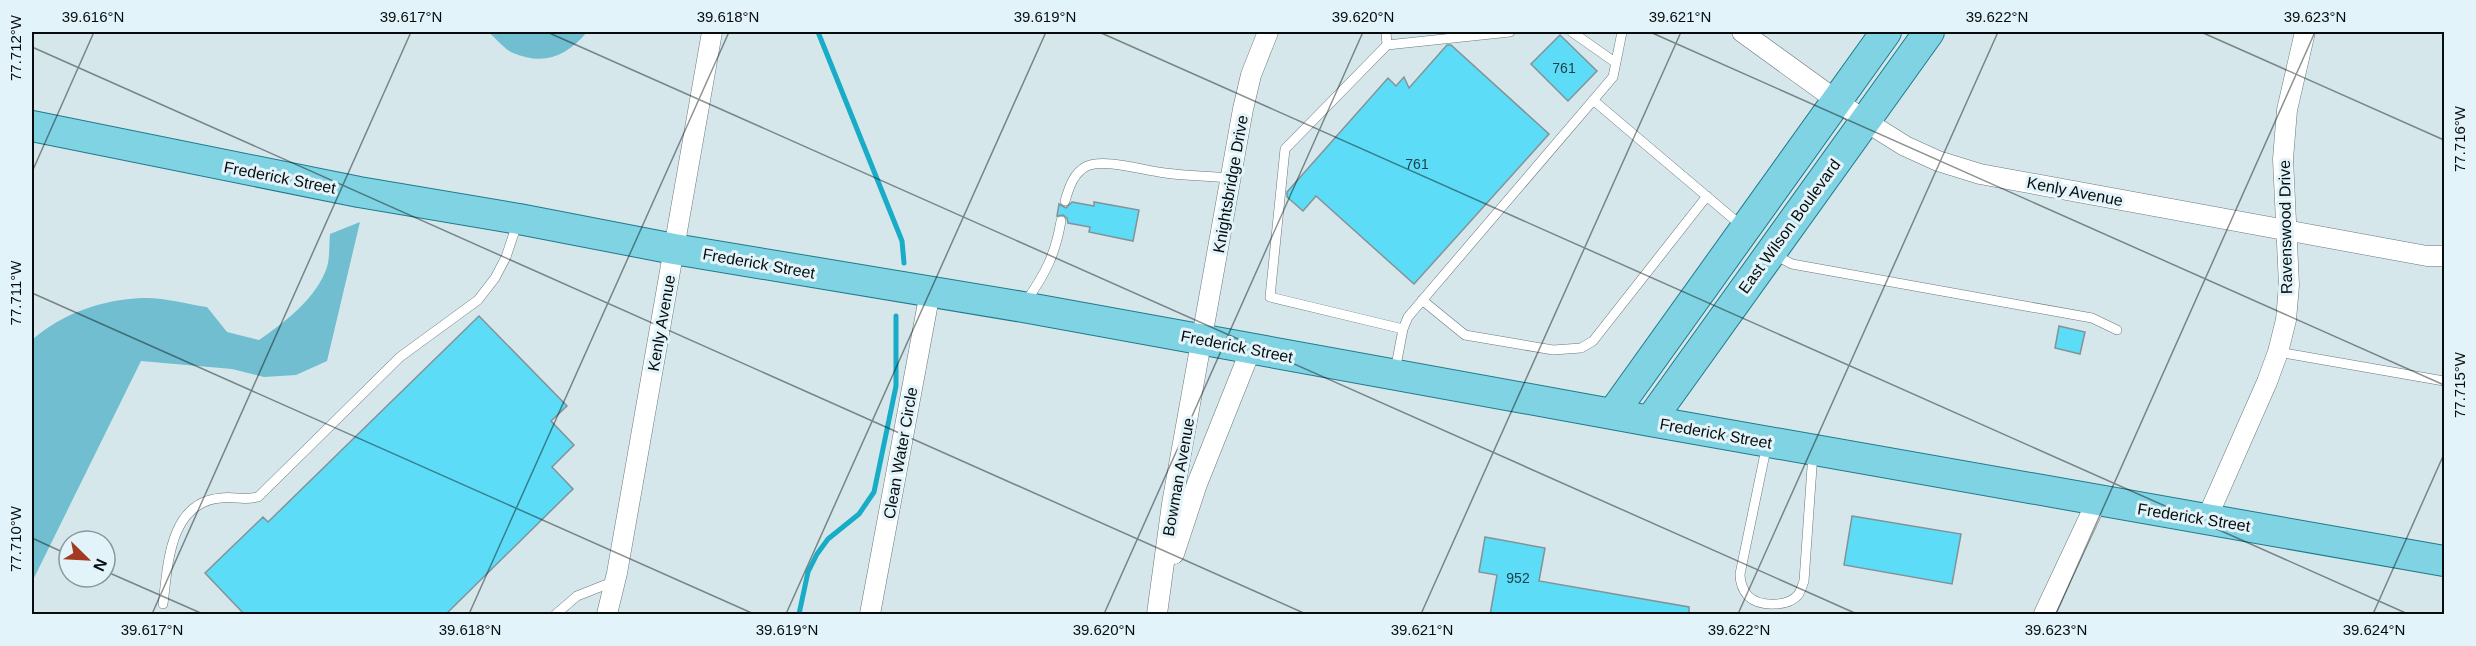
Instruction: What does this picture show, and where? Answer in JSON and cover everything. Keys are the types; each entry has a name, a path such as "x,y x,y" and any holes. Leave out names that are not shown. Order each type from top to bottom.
{"main road":[{"name":"East Wilson Boulevard","path":"1613,413 1886,32"},
{"name":"East Wilson Boulevard","path":"1650,421 1929,32"},
{"name":"Frederick Street","path":"32,126 359,192 519,219 675,249 1023,307 2097,501 2207,518 2445,561"},
{"path":"1710,337 1705,326 1708,312 1755,246 1753,237 1745,229"}],"street":[{"name":"Kenly Avenue","path":"607,615 675,249 712,32"},
{"name":"Knightsbridge Drive","path":"1202,339 1251,75 1268,32"},
{"name":"Kenly Avenue","path":"1742,32 1865,121 1905,146 1938,161 1980,174 2427,256 2445,256"},
{"name":"Ravenswood Drive","path":"2207,518 2278,352 2286,320 2289,285 2283,159 2287,110 2305,32"},
{"name":"Clean Water Circle","path":"870,615 930,292"},
{"name":"Bowman Avenue","path":"1157,610 1172,504 1202,339"},
{"path":"1157,610 1197,484 1251,349"},
{"path":"2044,615 2097,501"}],"lane":[{"path":"1386,32 1387,45"},
{"path":"1403,329 1270,297 1285,148 1387,45 1510,32"},
{"path":"1572,32 1616,63"},
{"path":"1395,375 1403,329 1408,317 1613,77 1622,32"},
{"path":"1593,100 1745,229"},
{"path":"1065,201 1079,171 1089,165 1104,164 1231,178"},
{"path":"1422,300 1465,335 1553,350 1581,348 1593,341 1707,196"},
{"path":"163,604 171,545 175,531 188,514 202,503 221,498 246,500 258,497 400,357 478,300 495,278 507,256 519,219"},
{"path":"1023,307 1046,273 1056,251 1061,221"},
{"path":"1771,252 1782,261 1792,264 2092,318 2117,330"},
{"path":"2278,352 2445,381"},
{"path":"1768,442 1740,574 1741,586 1750,598 1764,603 1778,604 1791,601 1800,594 1804,581 1813,450"},
{"path":"556,615 577,596 615,581"}],"shaded area":[{"path":"488,32 587,32 563,53 535,59 513,53"},
{"path":"360,222 327,361 296,375 264,377 232,369 141,361 32,582 32,340 56,322 97,305 127,299 150,298 207,307 227,332 259,340 289,318 316,289 327,267 330,234"}],"building":[{"path":"1560,35 1597,71 1568,101 1531,64"},
{"path":"1447,45 1451,45 1549,134 1414,284 1316,196 1303,211 1287,197 1287,192 1388,78 1396,86 1404,77 1409,88"},
{"path":"1072,202 1094,206 1094,202 1139,210 1133,241 1089,232 1090,227 1068,223 1067,218 1063,215 1057,216 1059,204 1066,208"},
{"path":"479,316 567,406 551,421 574,445 552,467 573,489 445,615 245,615 205,573 263,517 268,522"},
{"path":"2059,326 2085,332 2080,354 2055,348"},
{"path":"1852,516 1961,534 1952,584 1844,565"},
{"path":"1485,537 1545,548 1539,581 1689,607 1689,615 1490,615 1497,575 1479,572"}],"waterway":[{"path":"818,32 902,241 904,263"},
{"path":"799,614 808,572 817,554 828,539 859,514 874,492 896,386 896,316"}]}
